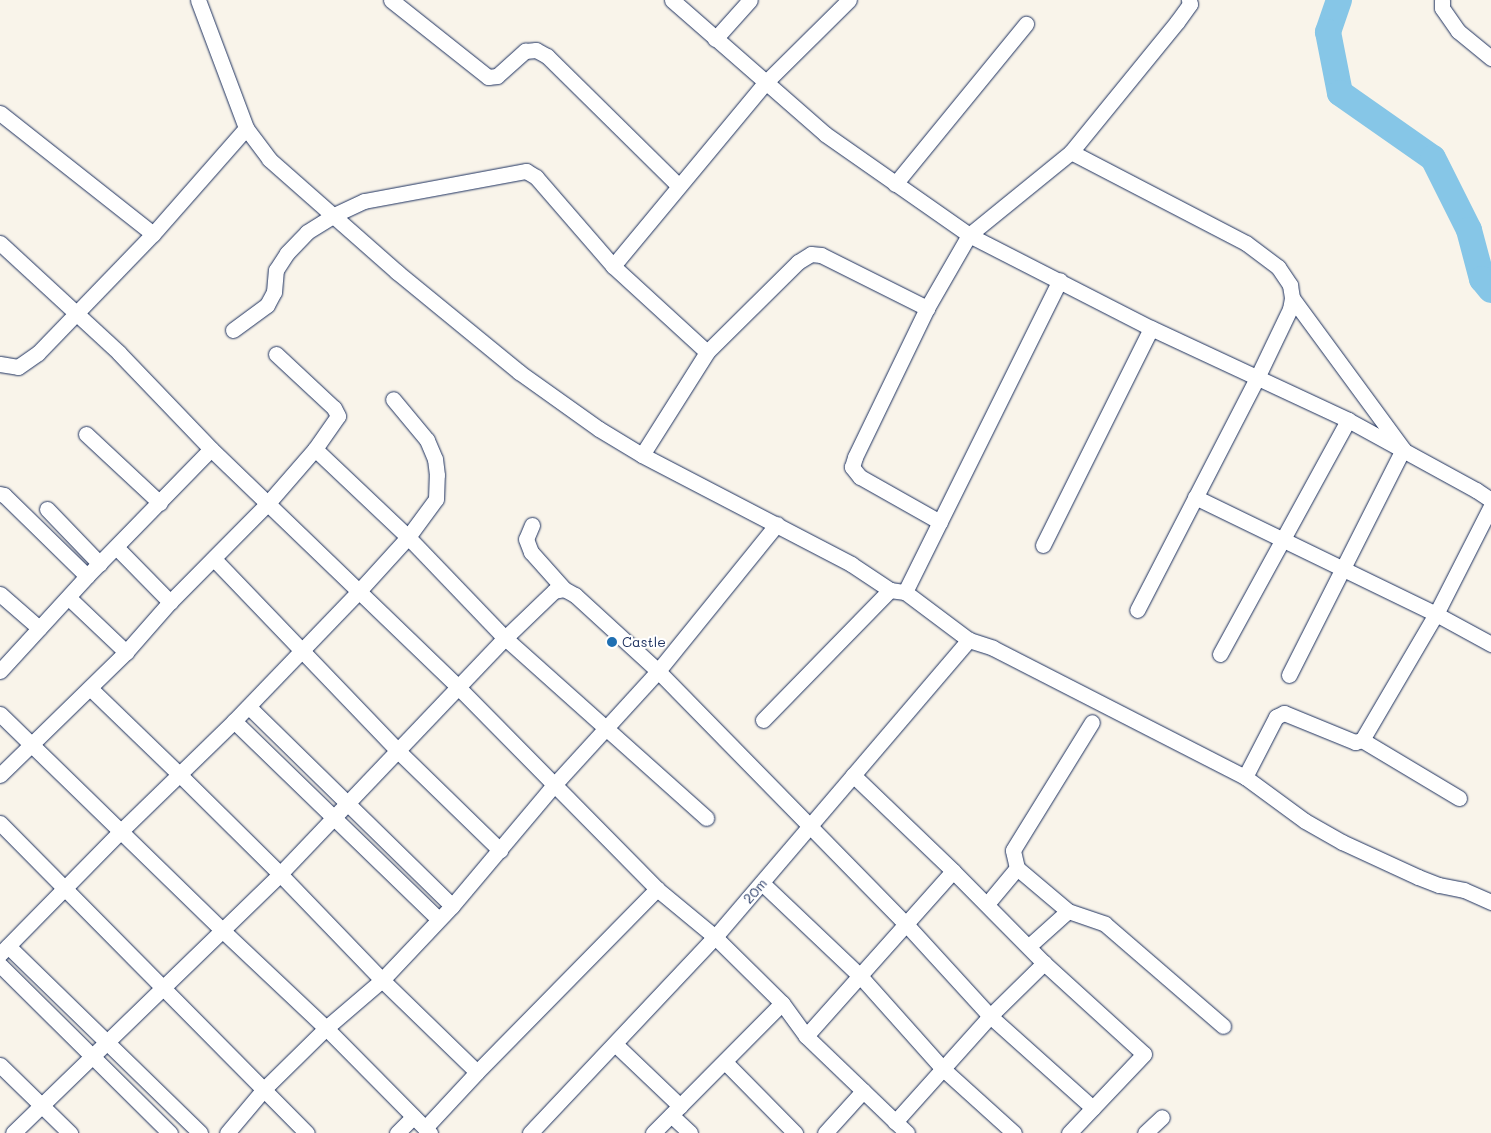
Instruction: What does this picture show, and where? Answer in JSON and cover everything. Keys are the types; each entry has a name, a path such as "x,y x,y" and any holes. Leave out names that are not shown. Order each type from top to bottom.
{"street":[{"path":"198,0 246,128 269,159 397,272 519,372 599,429 642,454 851,564 897,591 969,640 993,648 1245,777 1305,821 1342,842 1418,877 1439,885 1464,890 1491,902"},
{"path":"391,0 488,77 497,76 525,51 536,50 547,56 680,186"},
{"path":"672,0 825,134 969,235 1151,328 1348,420 1491,500"},
{"path":"715,38 750,0"},
{"path":"613,266 766,83 849,0"},
{"path":"940,522 860,477 852,468 927,308 969,235 1071,152 1177,22 1190,4 1190,0"},
{"path":"1442,0 1442,8 1458,31 1491,58"},
{"path":"895,184 1026,24"},
{"path":"0,113 153,234"},
{"path":"0,364 18,367 38,353 78,314 153,234 246,128"},
{"path":"1071,152 1246,243 1278,268 1290,285 1292,298 1290,309 1257,378 1137,610"},
{"path":"233,330 267,305 274,292 276,270 287,253 307,232 334,215 364,201 526,171 536,177 613,266 707,352"},
{"path":"0,243 78,314 212,449 458,687 657,889 715,937 782,1003 806,1036 907,1133"},
{"path":"642,454 707,352 798,262 810,254 821,255 927,308"},
{"path":"763,720 897,591 940,522 1060,280"},
{"path":"1292,298 1402,449"},
{"path":"1043,544 1151,328"},
{"path":"0,775 126,652 170,602 268,503 315,449 338,416 334,408 276,354"},
{"path":"200,1133 108,1043 4,950 65,886 180,775 360,592 408,537 436,499 437,475 435,459 427,440 394,399"},
{"path":"1220,654 1348,420"},
{"path":"86,434 160,504"},
{"path":"0,671 69,598 87,576 118,548 212,449"},
{"path":"315,449 408,537 505,638 706,818"},
{"path":"1289,675 1402,449"},
{"path":"0,494 4,495 87,576"},
{"path":"1195,497 1436,614 1491,644"},
{"path":"1245,777 1276,717 1284,713 1356,742 1362,740 1436,614 1491,506"},
{"path":"47,509 100,564"},
{"path":"227,1133 264,1089 326,1028 382,980 452,906 554,785 658,672 777,524"},
{"path":"532,525 526,539 531,552 564,589 575,595 658,672 905,923 990,1016 1093,1108"},
{"path":"118,548 170,602"},
{"path":"214,559 300,652 500,850"},
{"path":"13,1133 108,1043 280,874 505,638 554,591 564,589"},
{"path":"0,594 39,628"},
{"path":"69,598 126,652"},
{"name":"20m","path":"530,1133 715,937 969,640"},
{"path":"90,688 280,874 382,980 477,1072"},
{"path":"248,707 452,906"},
{"path":"0,714 223,931 326,1028 428,1131 477,1072 657,889"},
{"path":"234,721 438,919"},
{"path":"1092,722 1013,850 1017,868 1068,911 1104,924 1224,1026"},
{"path":"1362,740 1459,798"},
{"path":"853,775 987,904 1044,963 1144,1054 1069,1133"},
{"path":"0,823 65,886 308,1133"},
{"path":"987,904 1017,868"},
{"path":"806,1036 861,977 905,923 953,871"},
{"path":"762,883 861,977 942,1068 1014,1133"},
{"path":"1029,946 1068,911"},
{"path":"895,1122 990,1016 1044,963"},
{"path":"0,964 170,1133"},
{"path":"658,1131 676,1110 782,1003"},
{"path":"614,1044 676,1110 690,1133"},
{"path":"725,1062 795,1133"},
{"path":"0,1065 70,1133"},
{"path":"825,1133 863,1091"},
{"path":"397,1133 413,1116"},
{"path":"1145,1133 1162,1117"}],"waterway":[{"path":"1339,0 1328,32 1340,93 1433,158 1469,230 1482,279 1491,290"}],"place":[{"name":"Castle","path":"612,642"}]}
